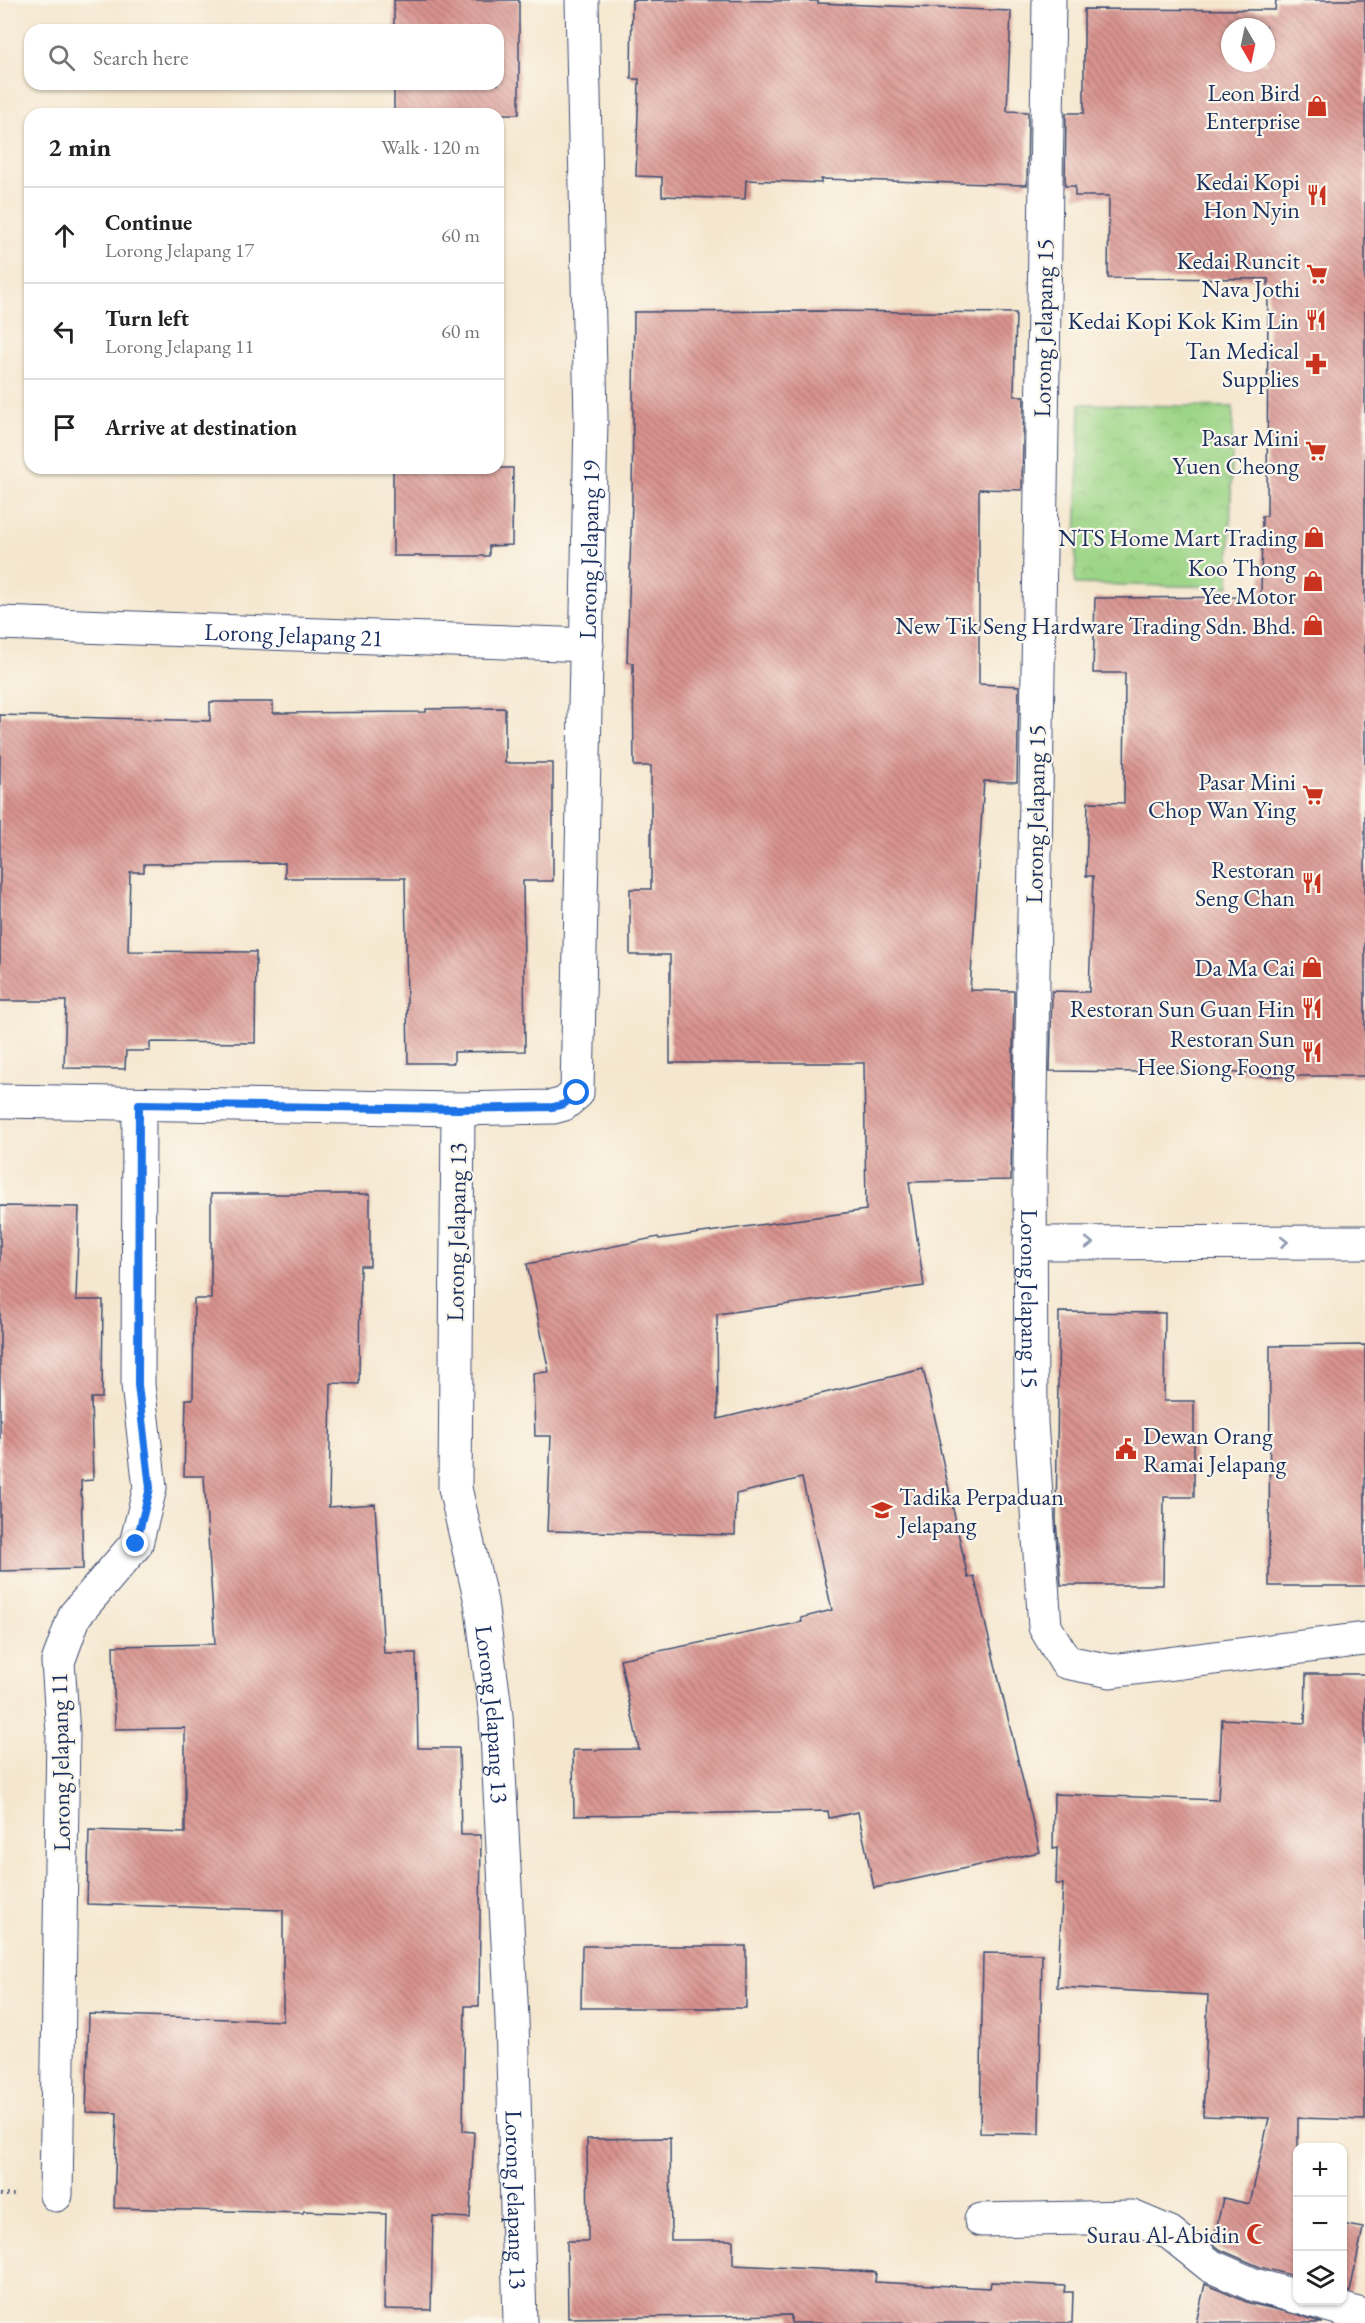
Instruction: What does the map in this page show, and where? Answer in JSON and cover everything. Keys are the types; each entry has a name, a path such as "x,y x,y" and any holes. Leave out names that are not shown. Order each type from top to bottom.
{"street":[{"name":"Lorong Jelapang 19","path":"458,1109 553,1107 573,1098 578,1086 591,419 582,0"},
{"name":"Lorong Jelapang 15","path":"1048,0 1030,1161 1031,1422 1045,1627 1066,1662 1111,1671 1365,1639"},
{"name":"Lorong Jelapang 21","path":"0,623 587,645"},
{"path":"0,1101 458,1109"},
{"name":"Lorong Jelapang 11","path":"56,2195 63,1733 58,1662 75,1615 136,1544 150,1488 138,1385 139,1104"},
{"name":"Lorong Jelapang 13","path":"458,1109 455,1488 481,1602 496,1716 512,2019 520,2323"},
{"path":"1030,1243 1365,1242"},
{"path":"981,2220 1132,2217 1170,2234 1211,2266 1254,2285 1293,2296"},
{"path":"1325,2305 1365,2316"}],"green space":[{"path":"1080,404 1233,407 1229,587 1075,584"}],"building":[{"path":"394,0 519,0 519,114 504,114 504,108 394,108 394,90 504,90 504,24 394,24"},
{"path":"632,0 818,1 818,3 1011,11 1007,111 1028,112 1027,185 821,179 821,183 746,180 745,199 662,196 662,177 636,176 639,79 631,79"},
{"path":"1276,0 1365,0 1365,1076 1050,1071 1052,991 1089,992 1093,876 1086,876 1088,802 1124,803 1125,673 1093,673 1095,598 1261,597 1262,516 1267,516 1268,279 1108,278 1109,196 1075,196 1075,186 1065,186 1066,113 1084,113 1084,9 1275,10"},
{"path":"634,312 1016,313 1014,396 1024,396 1022,490 979,489 979,684 1019,686 1017,782 984,781 970,990 1014,991 1011,1180 909,1182 924,1286 717,1314 718,1419 923,1369 941,1444 939,1444 968,1578 974,1576 1040,1852 874,1888 858,1812 829,1818 828,1811 574,1816 573,1750 639,1749 620,1659 802,1622 801,1618 832,1610 802,1478 736,1494 735,1535 547,1531 551,1436 535,1436 533,1373 549,1372 527,1264 658,1237 659,1239 866,1210 864,1063 670,1063 670,955 630,955 630,889 651,889 651,766 634,766 633,663 627,662"},
{"path":"504,468 513,468 512,545 489,546 489,556 393,556 393,474 504,474"},
{"path":"210,702 273,702 273,713 426,712 426,709 505,708 505,763 553,763 553,881 523,881 525,1051 454,1052 454,1063 408,1063 405,878 285,878 285,863 144,864 144,872 130,872 128,951 256,952 255,1043 150,1042 150,1051 126,1051 125,1069 64,1068 66,1001 0,1001 0,715 210,721"},
{"path":"211,1194 370,1194 370,1266 360,1266 359,1384 331,1383 329,1507 375,1504 384,1653 416,1653 418,1748 459,1748 461,1835 481,1835 479,2006 465,2006 463,2131 474,2132 470,2218 433,2216 431,2310 384,2309 386,2214 114,2208 117,2113 86,2112 89,2014 283,2021 283,1910 87,1904 89,1830 185,1833 185,1728 115,1729 113,1646 215,1644 204,1476 184,1476 186,1399 193,1399 194,1299 211,1299"},
{"path":"0,1206 79,1207 76,1300 103,1300 102,1398 91,1398 93,1480 81,1481 83,1569 0,1571"},
{"name":"Dewan Orang Ramai Jelapang","path":"1059,1312 1165,1313 1164,1401 1194,1401 1194,1497 1164,1497 1163,1585 1061,1585 1056,1520"},
{"path":"1365,1345 1365,1586 1269,1586 1270,1346"},
{"path":"1306,1674 1365,1674 1365,2120 1298,2118 1298,2143 1293,2143 1293,2276 1260,2267 1221,2250 1213,2244 1223,2198 1250,2204 1269,2118 1203,2116 1208,1995 1057,1987 1063,1884 1056,1884 1057,1848 1053,1849 1054,1794 1218,1800 1222,1719 1305,1723"},
{"path":"582,1946 746,1946 746,2008 581,2008"},
{"path":"983,1953 1042,1954 1039,2134 980,2133"},
{"path":"670,2138 671,2240 733,2240 733,2265 876,2272 875,2282 990,2288 991,2282 1065,2286 1064,2292 1073,2292 1072,2323 791,2323 791,2315 568,2318 567,2241 588,2241 587,2139"},
{"path":"1347,2225 1363,2228 1350,2292 1347,2291"},
{"path":"1205,2284 1249,2303 1300,2315 1322,2323 1196,2323"}],"place":[{"name":"Leon Bird Enterprise","path":"1317,106"},
{"name":"Kedai Kopi Hon Nyin","path":"1317,195"},
{"name":"Kedai Runcit Nava Jothi","path":"1317,274"},
{"name":"Kedai Kopi Kok Kim Lin","path":"1316,320"},
{"name":"Tan Medical Supplies","path":"1316,364"},
{"name":"Pasar Mini Yuen Cheong","path":"1316,451"},
{"name":"NTS Home Mart Trading","path":"1314,537"},
{"name":"Koo Thong Yee Motor","path":"1313,581"},
{"name":"New Tik Seng Hardware Trading Sdn. Bhd.","path":"1313,625"},
{"name":"Pasar Mini Chop Wan Ying","path":"1313,795"},
{"name":"Restoran Seng Chan","path":"1312,883"},
{"name":"Da Ma Cai","path":"1312,967"},
{"name":"Restoran Sun Guan Hin","path":"1312,1008"},
{"name":"Restoran Sun Hee Siong Foong","path":"1312,1052"},
{"name":"Dewan Orang Ramai Jelapang","path":"1126,1449"},
{"name":"Tadika Perpaduan Jelapang","path":"882,1510"},
{"name":"Surau Al-Abidin","path":"1257,2234"}],"route":[{"path":"136,1544 150,1488 138,1385 139,1104 458,1109 553,1107 564,1104 577,1093"}]}
